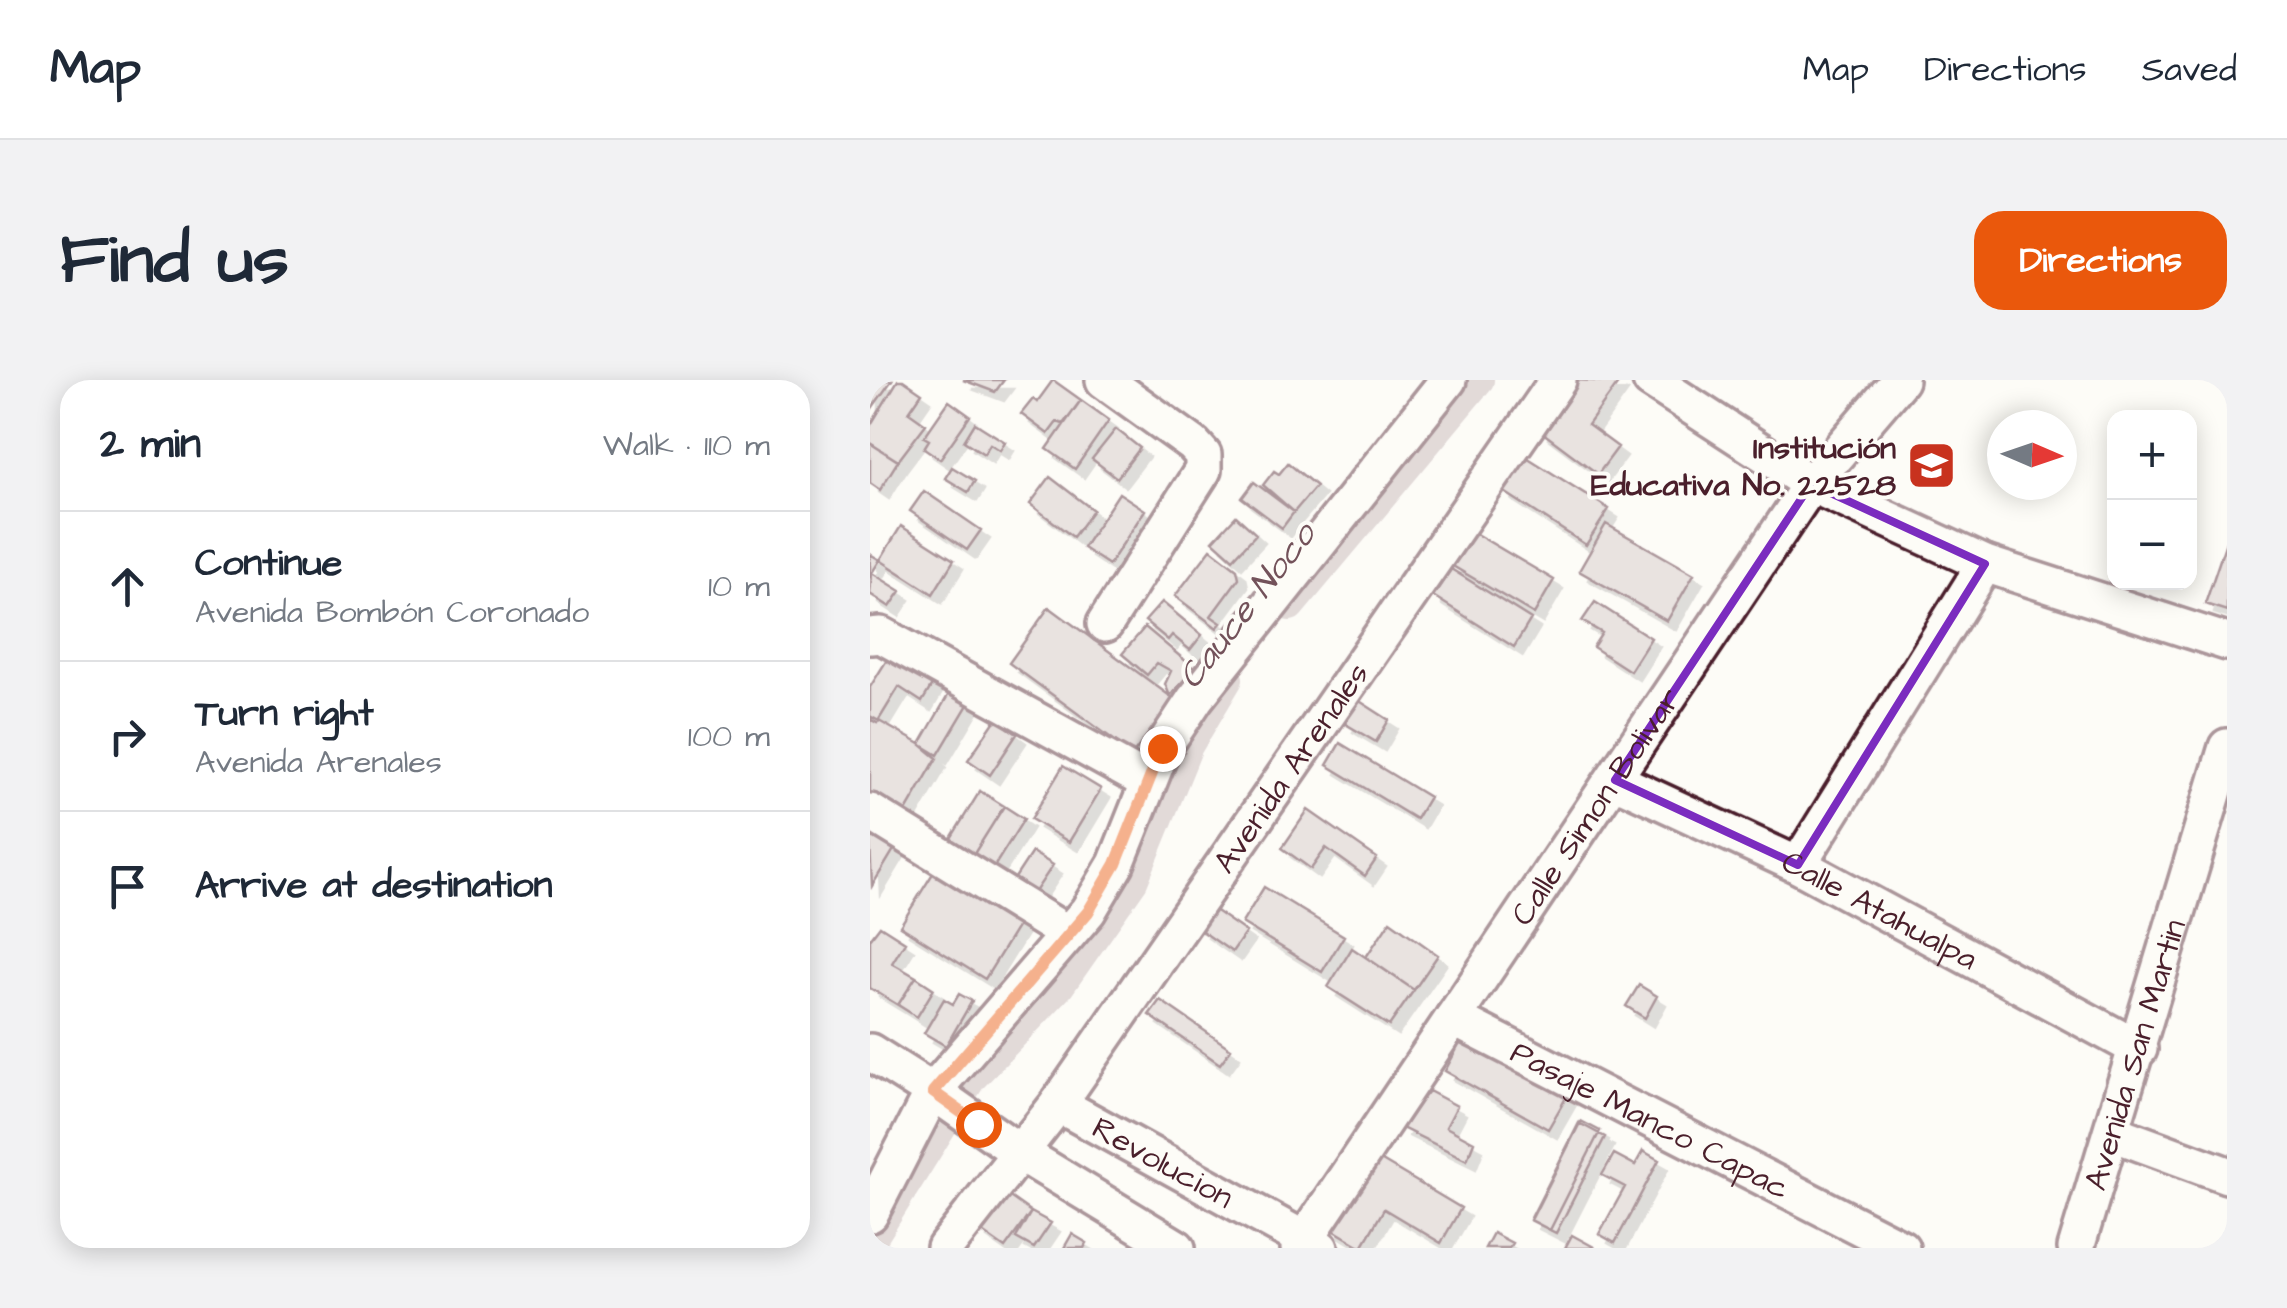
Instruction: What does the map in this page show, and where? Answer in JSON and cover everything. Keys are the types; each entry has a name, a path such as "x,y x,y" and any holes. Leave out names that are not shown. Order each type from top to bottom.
{"street":[{"path":"1104,380 1203,455 1203,470 1105,624"},
{"path":"870,1214 935,1093 1088,912 1116,864 1162,748 1195,698 1448,380"},
{"name":"Avenida Arenales","path":"945,1248 1058,1104 1558,380"},
{"path":"1651,380 1810,484 1985,564 2227,642"},
{"name":"Calle Simon Bolivar","path":"1307,1246 1453,1018 1810,484 1900,380"},
{"path":"1798,865 1985,564"},
{"path":"870,636 881,635 1148,782"},
{"name":"Avenida San Martin","path":"2076,1248 2227,747"},
{"name":"Calle Atahualpa","path":"1615,780 1798,865 2138,1048"},
{"path":"870,812 1068,934"},
{"name":"Pasaje Manco Capac","path":"1453,1018 1901,1248"},
{"name":"Revolucion","path":"870,1052 1019,1152 1178,1248"},
{"name":"Revolucion","path":"1058,1104 1307,1246"},
{"path":"2113,1133 2227,1175"}],"highlighted area":[{"path":"1811,484 1985,564 1798,865 1615,780"}],"building":[{"path":"870,380 892,380 870,411"},
{"path":"898,380 922,393 909,412 926,424 898,461 870,443 870,426"},
{"path":"963,380 1004,380 995,392"},
{"path":"1053,380 1081,400 1063,424 1057,422 1048,434 1021,414 1033,399 1037,402"},
{"path":"1576,380 1619,382 1588,425 1618,447 1598,474 1539,430"},
{"path":"1081,400 1109,420 1075,469 1047,449"},
{"path":"949,401 970,416 940,459 924,448 929,440 924,437"},
{"path":"975,423 1005,442 1000,450 990,444 984,454 964,441"},
{"path":"1116,429 1140,448 1117,478 1092,459"},
{"path":"870,443 898,461 880,490 870,483"},
{"path":"1525,456 1609,509 1586,545 1503,491"},
{"path":"1288,463 1316,486 1294,512 1263,485 1274,471 1279,474"},
{"path":"952,467 975,481 968,492 945,478"},
{"path":"1050,477 1093,510 1073,537 1030,504"},
{"path":"1254,482 1294,512 1282,528 1242,498"},
{"path":"924,491 981,530 967,550 910,511"},
{"path":"1119,493 1145,510 1109,565 1083,548"},
{"path":"1236,516 1256,534 1233,559 1213,541"},
{"path":"1606,524 1694,574 1667,621 1579,571"},
{"path":"901,526 954,560 933,594 880,560"},
{"path":"1471,531 1554,580 1534,614 1451,565"},
{"path":"2227,539 2227,611 2205,604"},
{"path":"1211,549 1237,569 1239,578 1211,616 1221,623 1217,628 1175,596"},
{"path":"870,554 880,560 870,576"},
{"path":"1451,569 1531,619 1514,647 1433,596"},
{"path":"872,573 901,591 890,607 870,594"},
{"path":"1162,602 1202,635 1190,650 1172,635 1168,640 1145,621"},
{"path":"1595,602 1651,638 1630,671 1593,647 1602,633 1582,621"},
{"path":"1049,607 1174,699 1133,754 1009,663"},
{"path":"1145,627 1194,668 1170,696 1165,684 1171,671 1157,663 1147,675 1122,654"},
{"path":"890,655 934,682 922,702 899,687 877,723 870,719 870,687"},
{"path":"950,692 969,703 938,755 920,744"},
{"path":"1358,700 1389,720 1376,742 1344,723"},
{"path":"870,716 937,758 902,818 870,798"},
{"path":"996,719 1017,734 990,775 968,760"},
{"path":"1340,743 1429,797 1416,819 1327,765"},
{"path":"1063,766 1101,789 1069,842 1031,819"},
{"path":"980,791 1004,806 972,857 948,843"},
{"path":"1004,806 1024,819 992,870 972,857"},
{"path":"1308,810 1377,858 1365,876 1326,848 1311,869 1282,848"},
{"path":"874,835 895,848 872,886 870,842"},
{"path":"1032,852 1053,865 1033,895 1013,881"},
{"path":"935,870 1019,924 985,979 900,926"},
{"path":"1264,887 1344,936 1322,972 1242,923"},
{"path":"1213,909 1246,932 1232,952 1199,929"},
{"path":"1390,921 1438,955 1414,990 1366,957"},
{"path":"880,926 905,942 892,963 916,977 898,1005 870,988 870,939"},
{"path":"1352,948 1414,990 1389,1026 1328,987"},
{"path":"916,977 934,989 917,1017 898,1005"},
{"path":"1639,985 1657,996 1645,1018 1626,1006"},
{"path":"959,994 972,1001 946,1046 924,1033 944,999 953,1004"},
{"path":"1160,1000 1231,1049 1220,1064 1149,1015"},
{"path":"1463,1038 1567,1096 1548,1129 1445,1071"},
{"path":"1429,1091 1457,1106 1446,1127 1474,1142 1467,1160 1400,1127"},
{"path":"1581,1121 1600,1131 1550,1230 1531,1220"},
{"path":"1579,1123 1605,1137 1556,1233 1530,1220"},
{"path":"1643,1151 1659,1160 1615,1243 1599,1234 1625,1187 1602,1175 1614,1154 1635,1165"},
{"path":"1372,1155 1461,1208 1441,1243 1384,1209 1362,1247 1330,1228"},
{"path":"1004,1193 1031,1212 1005,1248 978,1229"},
{"path":"1031,1212 1051,1223 1034,1248 1016,1238"},
{"path":"1493,1233 1512,1243 1509,1248 1485,1248"},
{"path":"1072,1234 1087,1243 1084,1248 1064,1248"},
{"path":"1572,1235 1594,1247 1565,1248"}],"waterway":[{"name":"Cauce Noco","path":"1290,606 1479,380"},
{"name":"Cauce Noco","path":"870,1242 971,1079 1059,987 1133,881 1188,746 1228,679"}],"place":[{"name":"Institución Educativa No. 22528","path":"1931,465"}],"route":[{"path":"978,1124 933,1092 1088,912 1116,864 1162,748"}]}
